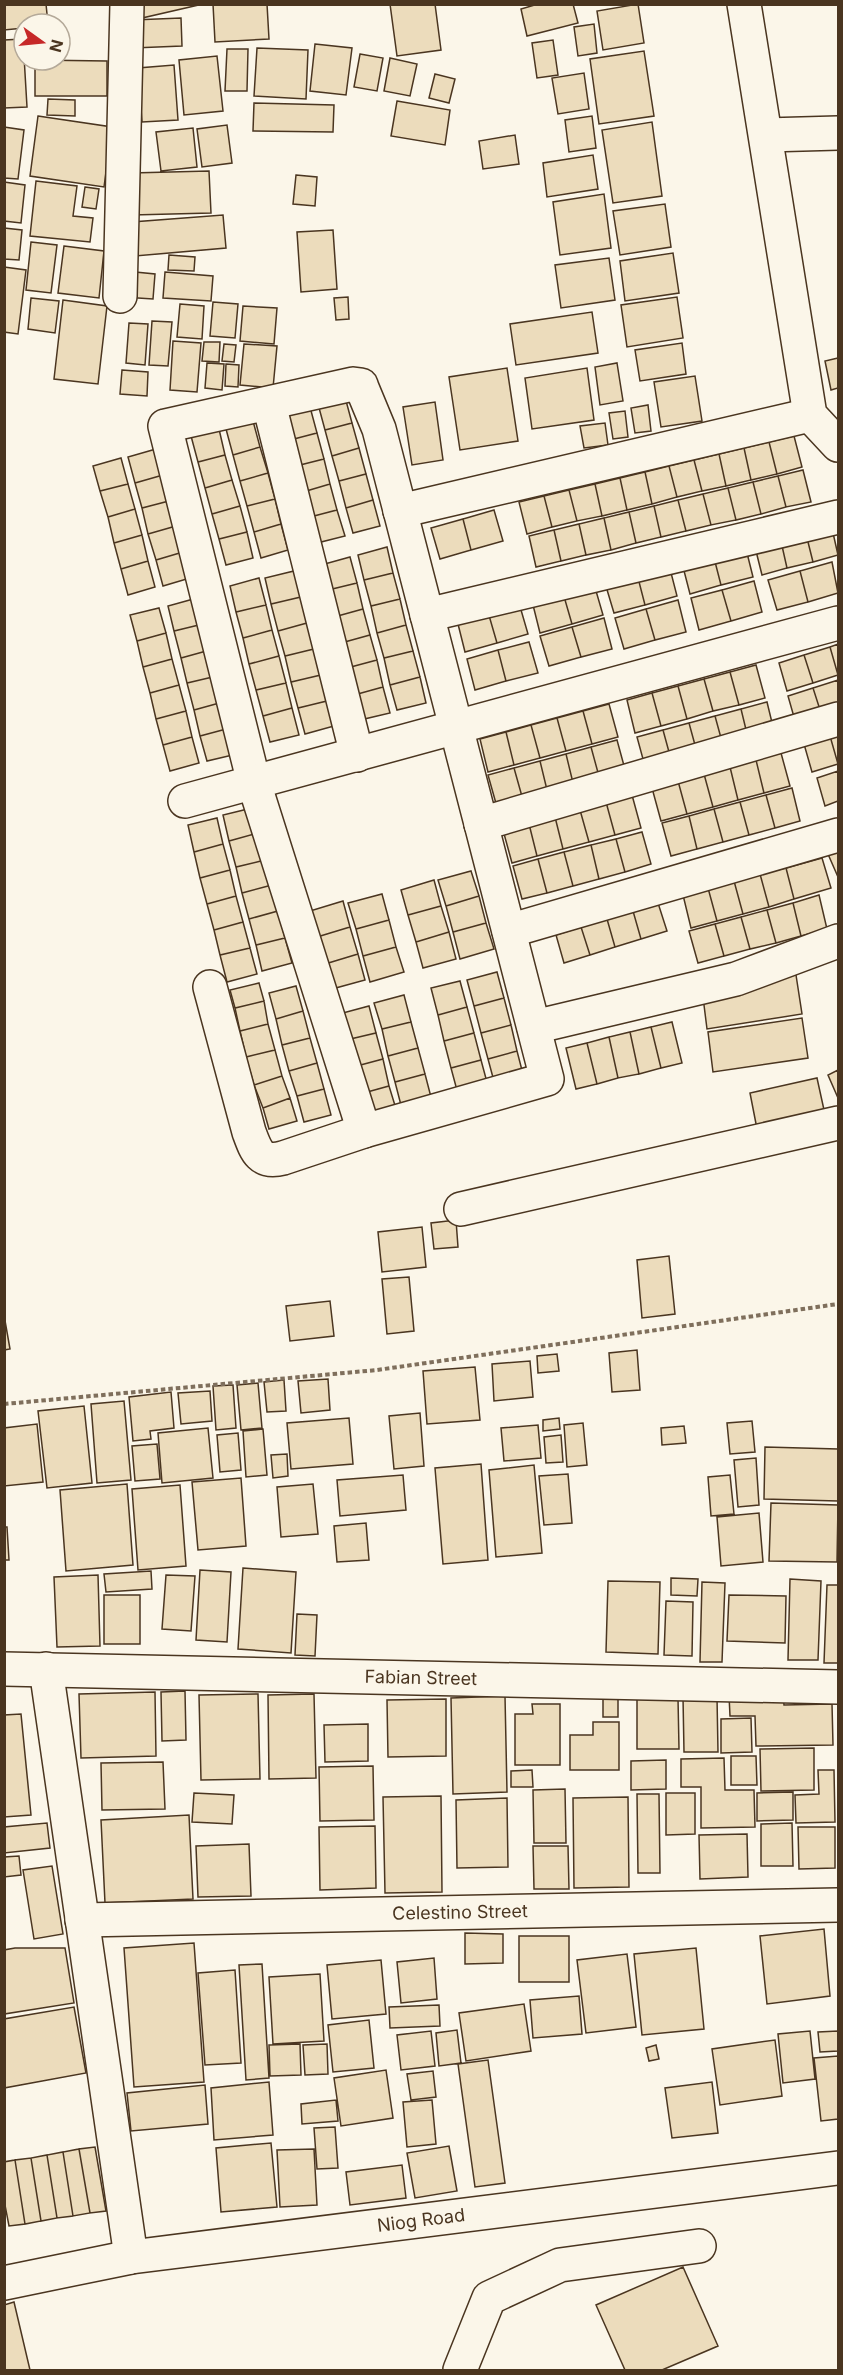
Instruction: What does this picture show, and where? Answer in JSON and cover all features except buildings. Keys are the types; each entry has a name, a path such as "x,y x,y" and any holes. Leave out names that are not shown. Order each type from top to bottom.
{"street":[{"path":"120,296 127,4"},
{"path":"744,4 810,415 838,445"},
{"path":"766,135 838,133"},
{"path":"210,987 256,1152 262,1158 272,1161 363,1131 547,1079 379,429 361,385 165,426 254,783 363,1131"},
{"path":"269,404 357,755"},
{"path":"400,511 810,415"},
{"path":"427,615 838,516"},
{"path":"184,801 838,623"},
{"path":"481,824 838,719"},
{"path":"509,931 838,835"},
{"path":"534,1027 736,979 838,941"},
{"path":"461,1209 838,1123"},
{"name":"Fabian Street","path":"4,1669 838,1687"},
{"path":"46,1670 131,2257"},
{"name":"Celestino Street","path":"82,1920 838,1905"},
{"name":"Niog Road","path":"4,2283 131,2257 838,2168"},
{"path":"460,2370 489,2298 561,2265 699,2247"}],"path":[{"path":"4,1404 377,1370 838,1304"}]}
